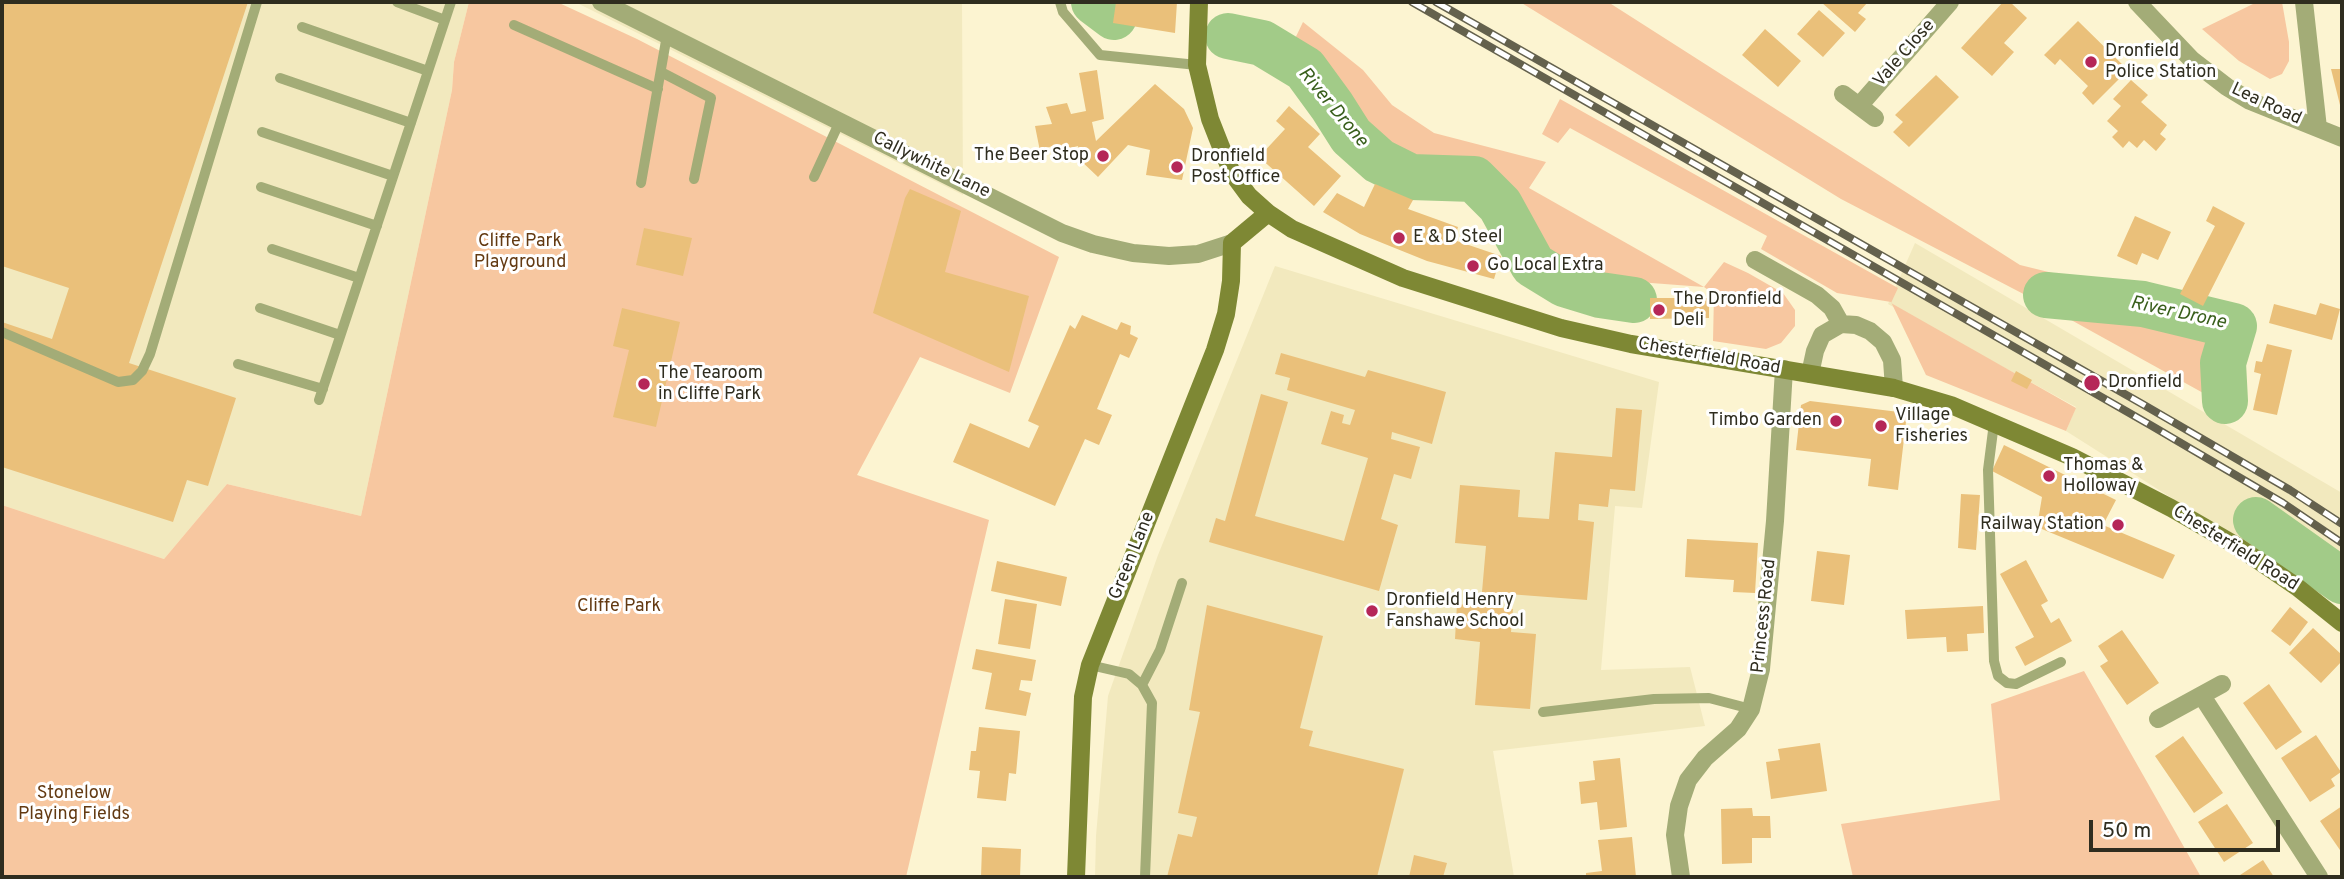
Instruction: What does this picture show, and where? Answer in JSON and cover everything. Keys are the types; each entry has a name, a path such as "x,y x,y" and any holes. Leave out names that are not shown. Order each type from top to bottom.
{"main road":[{"name":"Chesterfield Road","path":"1199,2 1197,65 1210,119 1233,173 1249,196 1292,229 1404,278 1536,320 1631,344 1894,388 1951,405 2072,457 2181,514 2267,566 2342,623"},
{"name":"Callywhite Lane","path":"1232,243 1268,213"},
{"name":"Green Lane","path":"1076,877 1083,697 1090,665 1215,350 1226,314 1231,281 1232,243"}],"street":[{"name":"Callywhite Lane","path":"601,2 1062,233 1093,244 1133,253 1169,256 1198,254 1232,243"},
{"name":"Vale Close","path":"1859,106 1950,2"},
{"name":"Lea Road","path":"2137,2 2192,60 2227,87 2250,101 2342,138"},
{"path":"2304,2 2318,128"},
{"path":"1843,94 1875,118"},
{"path":"1755,260 1817,295 1832,308 1841,324"},
{"path":"1811,374 1815,351 1822,335 1841,324 1856,325 1870,331 1883,342 1892,360 1894,388"},
{"name":"Princess Road","path":"1681,877 1675,835 1679,806 1688,780 1705,758 1738,729 1751,709 1763,656 1775,521 1784,369"},
{"path":"2158,719 2222,684"},
{"path":"2202,696 2319,877"}],"lane":[{"path":"2,332 118,382 133,380 142,371 150,354 257,2"},
{"path":"397,2 445,20"},
{"path":"238,364 321,395 451,2"},
{"path":"1060,2 1063,12 1100,55 1197,65"},
{"path":"513,25 658,89"},
{"path":"302,27 428,71"},
{"path":"641,183 667,35"},
{"path":"661,72 711,98 694,179"},
{"path":"279,78 411,123"},
{"path":"814,177 841,121"},
{"path":"262,132 393,176"},
{"path":"261,187 377,226"},
{"path":"272,249 359,278"},
{"path":"260,308 341,335"},
{"path":"1994,423 1988,470 1994,661 1998,676 2007,683 2016,684 2061,662"},
{"path":"1142,685 1160,650 1182,583"},
{"path":"1090,665 1129,674 1142,685 1152,703 1145,877"},
{"path":"1543,712 1654,699 1709,698 1751,709"}],"shaded area":[{"path":"2,2 469,2 454,62 452,90 361,516 227,484 164,559 2,505"},
{"path":"575,2 962,2 963,195"},
{"path":"1915,243 2342,493 2342,606 2066,431 2076,407 1888,304"},
{"name":"Dronfield Henry Fanshawe School","path":"1275,266 1659,382 1642,508 1615,506 1601,670 1690,667 1705,726 1493,751 1514,877 1095,877 1108,696 1158,555"}],"green space":[{"name":"Cliffe Park","path":"469,2 557,2 637,39 1059,257 1010,393 920,357 857,475 989,520 906,877 2,877 2,505 164,559 227,484 361,516 452,90 454,62"},
{"path":"1520,2 1608,2 2020,265 2248,321 2234,410 2035,300 1841,199"},
{"path":"2257,2 2282,2 2289,42 2289,61 2282,74 2270,79 2239,61 2202,29"},
{"path":"1303,22 1363,70 1392,105 1434,133 1546,162 1529,188 1704,287 1638,282 1634,300 1600,295 1564,284 1533,265 1500,205 1474,179 1411,177 1379,161 1351,136 1332,106 1278,74"},
{"path":"1560,99 1898,288 1891,302 1837,293 1761,249 1767,236 1570,128 1558,143 1542,134"},
{"path":"1724,262 1783,293 1795,310 1795,326 1781,343 1766,349 1713,341 1714,294 1704,287"},
{"path":"1892,303 2076,408 2066,431 1926,375"},
{"path":"2084,671 2201,877 1853,877 1841,824 2000,800 1991,704"}],"building":[{"path":"3,2 248,2 129,363 236,398 208,486 187,480 173,522 2,467 2,322 52,339 69,288 2,266"},
{"path":"1116,2 1177,2 1175,33 1113,23"},
{"path":"1821,2 1868,2 1858,13 1866,19 1855,32"},
{"path":"2003,2 2010,2 2027,18 2004,43 2014,52 1992,76 1961,48"},
{"path":"1819,10 1845,33 1823,57 1797,34"},
{"name":"Dronfield Police Station","path":"2078,21 2128,70 2093,105 2082,93 2088,86 2060,59 2055,65 2044,55"},
{"path":"1765,29 1801,61 1778,87 1742,55"},
{"path":"2331,69 2342,69 2342,109 2341,109"},
{"path":"1097,70 1104,119 1092,122 1096,141 1155,84 1184,109 1193,128 1182,180 1146,175 1150,150 1128,145 1098,177 1079,159 1078,146 1055,152 1052,146 1040,151 1035,126 1052,124 1046,107 1067,103 1071,114 1086,111 1079,73"},
{"path":"1936,75 1959,97 1909,147 1893,132 1903,122 1895,115"},
{"path":"2131,80 2148,95 2141,102 2167,125 2160,134 2166,139 2156,151 2144,140 2137,148 2129,141 2123,148 2112,137 2118,131 2107,121 2121,106 2113,99"},
{"path":"1289,106 1320,134 1308,147 1341,176 1314,206 1259,157 1285,129 1276,121"},
{"path":"1375,184 1413,200 1408,209 1458,227 1454,240 1501,256 1494,279 1427,261 1360,234 1323,212 1337,193 1364,207"},
{"path":"910,189 961,211 945,272 1029,296 1009,372 873,313 905,198"},
{"path":"2213,206 2245,223 2203,306 2180,294 2215,226 2206,221"},
{"path":"2135,216 2171,232 2158,260 2142,253 2137,265 2117,256"},
{"path":"644,228 692,238 683,276 636,265"},
{"path":"1650,298 1709,298 1709,318 1650,319"},
{"path":"2320,303 2340,309 2332,340 2269,323 2274,304 2316,315"},
{"name":"The Tearoom in Cliffe Park","path":"622,308 680,322 656,427 613,417 629,350 613,346"},
{"path":"1082,315 1117,330 1121,322 1131,326 1130,334 1138,338 1129,358 1120,354 1097,409 1112,415 1099,445 1085,439 1055,506 953,462 970,423 1029,448 1039,426 1028,421 1070,325 1075,329"},
{"path":"2267,344 2292,350 2277,415 2253,410 2261,374 2254,372 2256,361 2262,362"},
{"path":"1281,353 1365,377 1368,370 1446,392 1432,444 1392,432 1391,439 1420,447 1411,479 1394,474 1381,519 1398,525 1379,591 1209,542 1216,518 1225,521 1261,394 1288,402 1255,516 1344,541 1368,458 1321,444 1331,411 1344,415 1342,423 1350,425 1355,410 1287,390 1290,378 1275,374"},
{"path":"2016,371 2032,380 2027,389 2011,381"},
{"path":"1810,401 1907,413 1898,490 1868,486 1871,459 1796,450 1801,405"},
{"path":"1616,408 1642,410 1635,491 1610,489 1608,507 1579,504 1578,520 1594,522 1587,600 1482,592 1486,546 1455,543 1460,485 1520,490 1518,517 1549,519 1555,452 1612,457"},
{"path":"2004,445 2116,500 2103,525 2175,555 2163,579 2037,527 2042,497 1992,471"},
{"path":"1961,494 1980,495 1976,550 1958,548"},
{"path":"1687,539 1758,543 1755,593 1733,592 1734,580 1685,577"},
{"path":"1817,551 1850,555 1844,605 1811,601"},
{"path":"2026,560 2048,601 2041,605 2051,623 2059,618 2072,641 2025,666 2015,647 2034,637 2000,574"},
{"path":"997,561 1067,577 1061,606 991,591"},
{"path":"1005,599 1037,604 1030,649 998,644"},
{"path":"1457,604 1513,609 1511,632 1536,634 1530,709 1475,705 1480,642 1455,639"},
{"path":"1207,605 1323,636 1300,728 1313,731 1309,746 1404,769 1377,877 1167,877 1178,834 1192,837 1197,817 1178,813 1200,712 1189,710"},
{"path":"1983,606 1984,633 1967,634 1968,651 1947,652 1946,637 1907,639 1905,610"},
{"path":"2290,607 2308,622 2290,646 2271,631"},
{"path":"2313,628 2342,655 2342,661 2321,683 2289,653"},
{"path":"2122,630 2159,683 2127,705 2100,666 2108,661 2098,646"},
{"path":"976,649 1036,660 1032,681 1021,680 1019,690 1031,693 1026,716 985,709 992,673 972,669"},
{"path":"2269,684 2302,732 2276,750 2243,703"},
{"path":"979,727 1020,731 1016,774 1009,773 1006,801 977,798 980,771 969,770 971,751 976,751"},
{"path":"2316,735 2341,772 2331,779 2335,786 2310,802 2281,758"},
{"path":"2183,736 2223,793 2194,813 2155,756"},
{"path":"1820,743 1827,791 1771,799 1766,762 1780,760 1778,749"},
{"path":"1620,758 1627,827 1600,830 1597,802 1581,804 1579,782 1595,780 1593,761"},
{"path":"2227,804 2253,843 2224,862 2198,822"},
{"path":"2342,806 2342,853 2320,821"},
{"path":"1752,808 1753,816 1770,816 1771,838 1752,838 1752,863 1722,864 1721,809"},
{"path":"1632,837 1636,877 1586,877 1586,873 1602,871 1598,840"},
{"path":"982,847 1021,849 1020,877 981,877"},
{"path":"1414,855 1447,863 1443,877 1409,877"},
{"path":"2263,860 2274,877 2237,877"}],"waterway":[{"name":"River Drone","path":"1094,2 1114,17"},
{"name":"River Drone","path":"1228,36 1262,43 1305,69 1351,136 1379,161 1411,177 1474,179 1500,205 1533,265 1564,284 1600,295 1634,300"},
{"name":"River Drone","path":"2046,295 2143,304 2234,326 2223,363 2225,401"},
{"name":"River Drone","path":"2256,520 2342,581"}],"railway":[{"path":"1412,2 2152,426 2283,503 2342,543"},
{"path":"1436,2 2144,405 2290,490 2342,524"}],"place":[{"name":"Dronfield Police Station","path":"2091,62"},
{"name":"The Beer Stop","path":"1103,156"},
{"name":"Dronfield Post Office","path":"1177,167"},
{"name":"E & D Steel","path":"1399,238"},
{"name":"Go Local Extra","path":"1473,266"},
{"name":"The Dronfield Deli","path":"1659,310"},
{"name":"Dronfield","path":"2092,383"},
{"name":"The Tearoom in Cliffe Park","path":"644,384"},
{"name":"Timbo Garden","path":"1836,421"},
{"name":"Village Fisheries","path":"1881,426"},
{"name":"Thomas & Holloway","path":"2049,476"},
{"name":"Railway Station","path":"2118,525"},
{"name":"Dronfield Henry Fanshawe School","path":"1372,611"}],"park label":[{"name":"Cliffe Park Playground","path":"520,252"},
{"name":"Stonelow Playing Fields","path":"74,804"}]}
